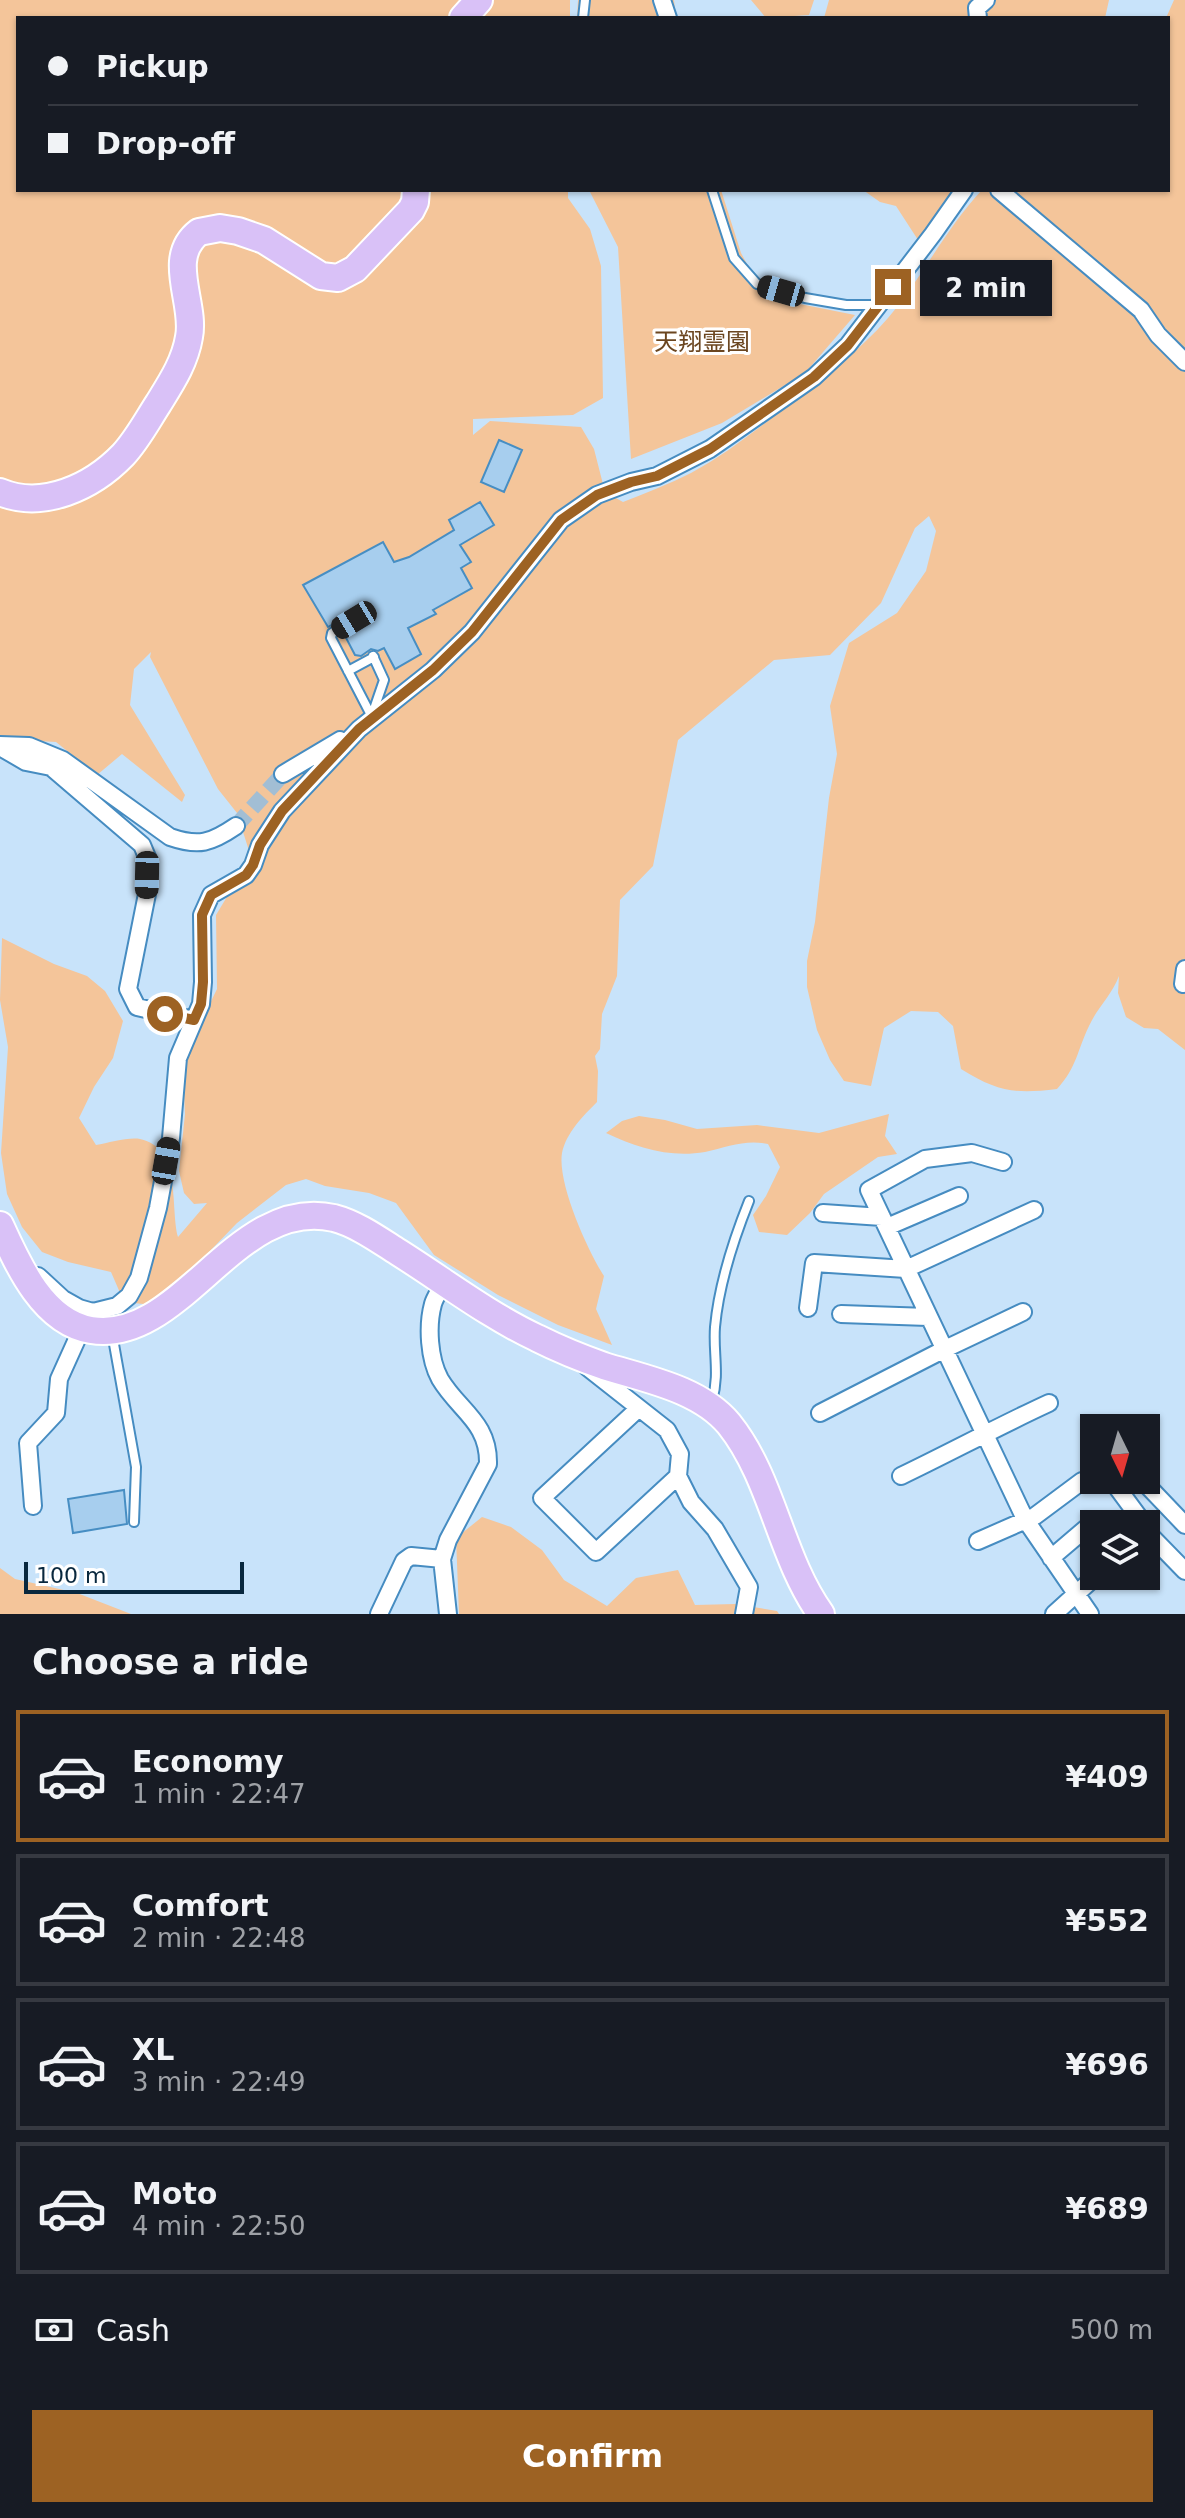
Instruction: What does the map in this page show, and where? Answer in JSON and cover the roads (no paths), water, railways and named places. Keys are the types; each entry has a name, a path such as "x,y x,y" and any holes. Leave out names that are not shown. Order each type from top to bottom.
{"main road":[{"path":"465,16 479,0"},
{"path":"0,492 26,498 52,498 99,474 123,455 165,392 184,354 190,332 182,269 185,249 199,232 220,228 238,231 264,240 321,276 343,277 355,269 411,210 416,192"},
{"path":"0,1225 17,1262 44,1300 65,1322 82,1328 112,1331 147,1319 245,1242 278,1223 294,1217 315,1216 337,1219 370,1234 514,1328 570,1353 688,1394 710,1406 728,1423 747,1449 804,1587 821,1614"}],"street":[{"path":"978,16 977,8 986,0"},
{"path":"27,1276 38,1276 63,1299 93,1312 117,1306 129,1296 139,1278 149,1247 171,1138 178,1058 201,1004 202,915 211,895 246,875 260,845 282,811 359,729 433,670 472,632 561,520 597,495 657,476 710,449 814,377 848,345 963,192"},
{"path":"1001,192 1141,310 1158,335 1185,362"},
{"path":"283,774 359,729"},
{"path":"0,746 26,762 51,767 142,845 147,857 147,894 128,989 137,1007 194,1020"},
{"path":"0,746 29,746 63,760 170,837 187,843 204,843 236,826"},
{"path":"1003,1162 972,1153 925,1159 869,1190 1025,1519 1090,1614"},
{"path":"823,1213 885,1222 959,1196"},
{"path":"808,1308 814,1263 906,1269 1034,1210"},
{"path":"444,1282 433,1304 433,1359 440,1378 486,1439 489,1452 488,1464 448,1540 442,1559 448,1614"},
{"path":"820,1413 1023,1312"},
{"path":"841,1314 928,1317"},
{"path":"33,1506 28,1443 56,1413 59,1379 82,1328"},
{"path":"570,1353 667,1430 680,1454 678,1476 691,1502 715,1529 749,1587 744,1614"},
{"path":"901,1476 1049,1403"},
{"path":"638,1409 542,1498 596,1552 678,1476"},
{"path":"978,1541 1035,1516 1080,1482"},
{"path":"1155,1494 1185,1525"},
{"path":"1051,1558 1080,1533"},
{"path":"1160,1545 1185,1571"},
{"path":"379,1614 404,1561 411,1556 442,1559"},
{"path":"1054,1614 1081,1590"}],"lane":[{"path":"713,192 734,258 757,284 805,298 846,305 878,305"},
{"path":"355,622 332,633 331,638 372,717"},
{"path":"348,671 373,656 384,680 372,717"},
{"path":"710,1406 716,1385 715,1328 725,1275 730,1249 749,1201"},
{"path":"112,1331 136,1467 134,1522"}],"tunnel":[{"path":"236,826 283,774"}],"park label":[{"name":"天翔霊園","path":"702,342"}]}
